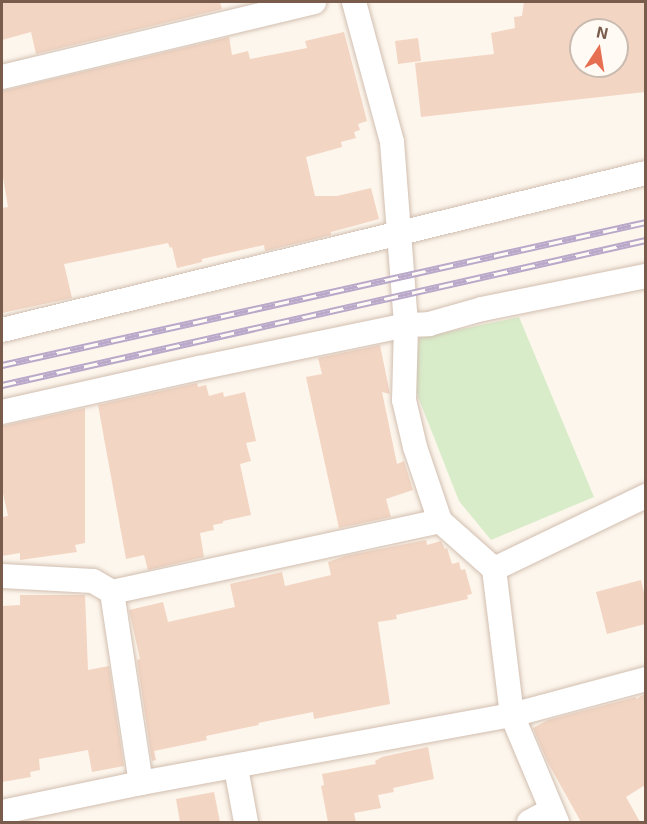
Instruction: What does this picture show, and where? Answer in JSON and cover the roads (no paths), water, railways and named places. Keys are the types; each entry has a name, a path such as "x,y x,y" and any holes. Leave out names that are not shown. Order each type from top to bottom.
{"street":[{"path":"2,76 314,2"},
{"path":"354,2 392,142 406,325 404,400 415,447 440,521 494,569 512,715 554,817 529,822"},
{"path":"2,330 399,236 645,173"},
{"path":"2,412 406,325 429,324 482,309 645,276"},
{"path":"494,569 645,496"},
{"path":"2,576 93,581 112,592 440,521"},
{"path":"112,592 141,783"},
{"path":"10,815 141,783 236,768 512,715 645,679"},
{"path":"236,768 246,822"}],"railway":[{"path":"2,365 646,222"},
{"path":"2,385 646,240"}]}
